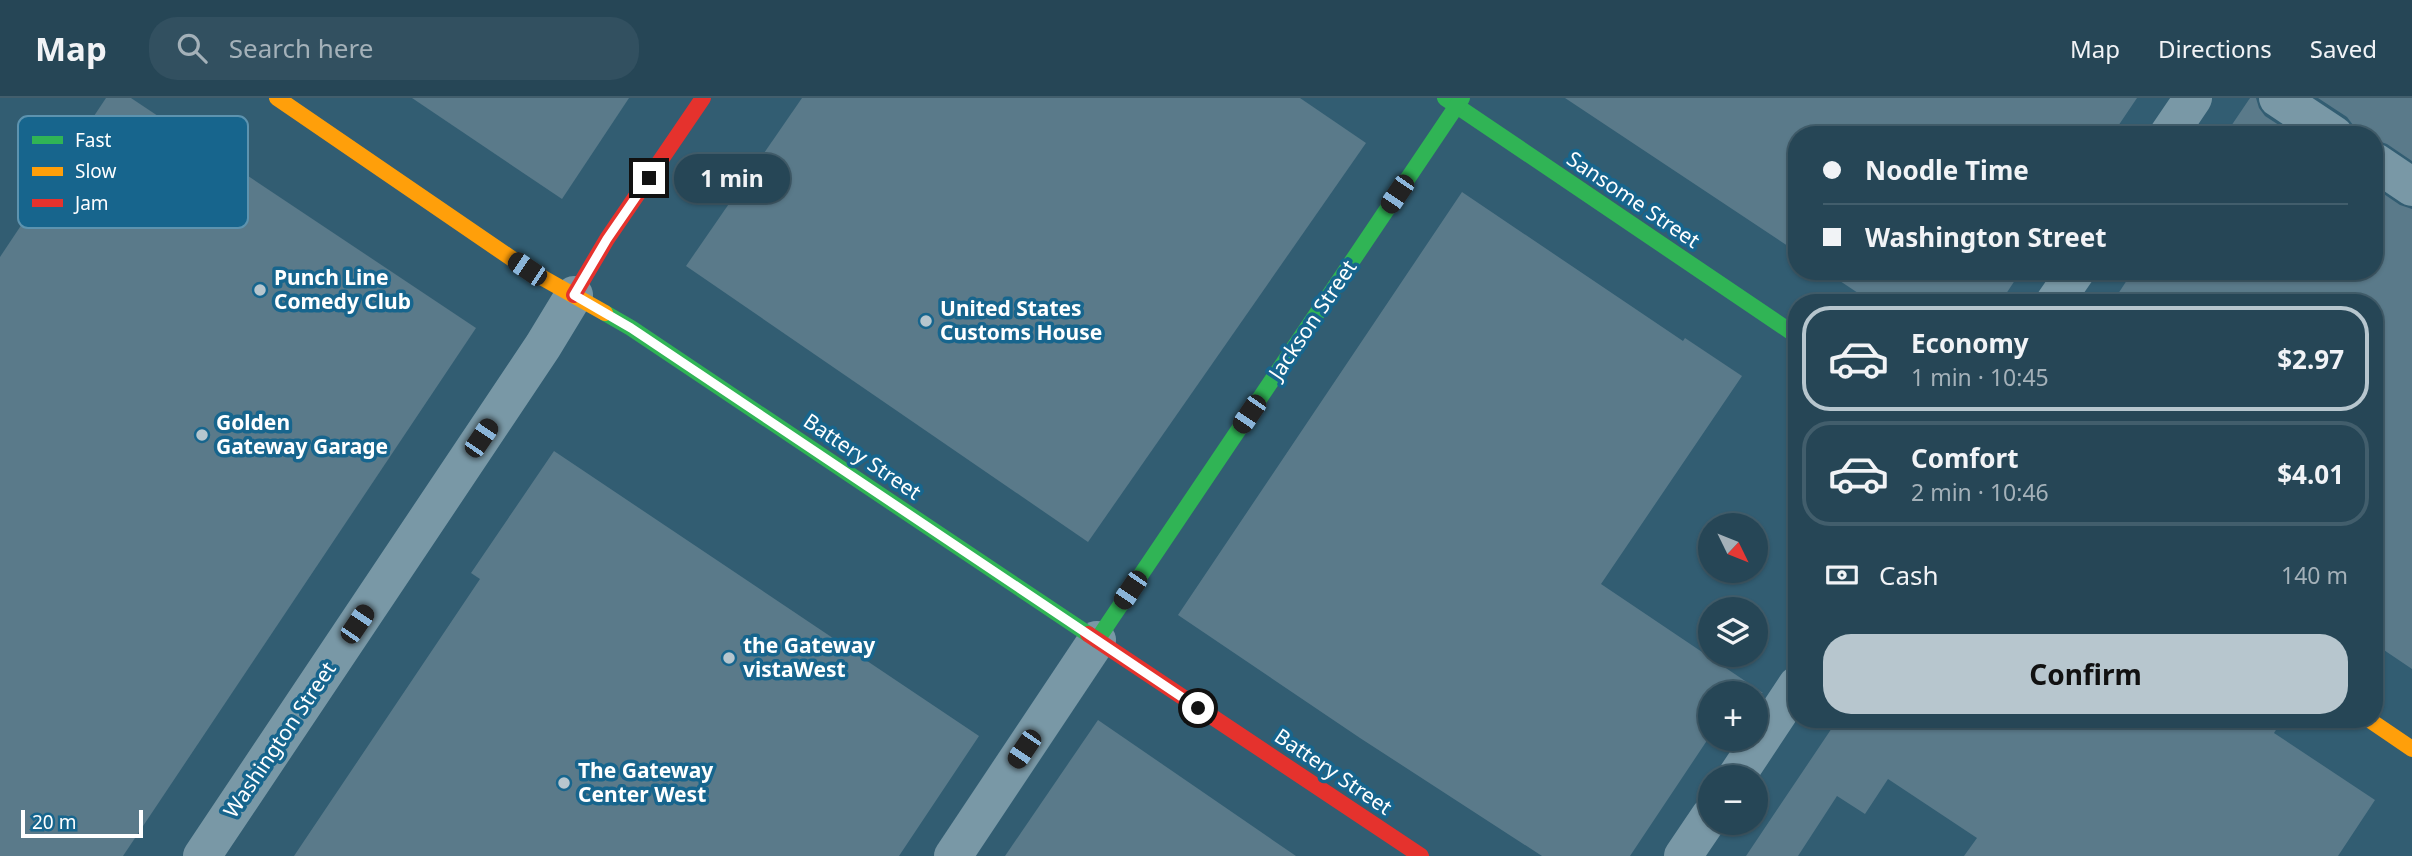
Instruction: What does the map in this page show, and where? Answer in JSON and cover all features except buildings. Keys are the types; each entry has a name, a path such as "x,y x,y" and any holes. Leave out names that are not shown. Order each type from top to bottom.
{"main road":[{"name":"Battery Street","path":"277,98 527,269 631,328 1420,856"},
{"name":"Washington Street","path":"574,295 607,239 703,98"},
{"name":"Sansome Street","path":"1454,101 1788,330"},
{"name":"Jackson Street","path":"1097,640 1454,101"},
{"path":"2381,728 2412,749"}],"street":[{"path":"2174,126 2193,98"},
{"path":"2278,98 2320,126"},
{"path":"2383,167 2412,187"},
{"name":"Washington Street","path":"202,856 574,295"},
{"name":"Jackson Street","path":"953,856 1097,640"},
{"path":"1744,765 1788,699"},
{"path":"1683,856 1698,834"}],"traffic: fast":[{"path":"1445,98 1788,330"},
{"path":"1097,640 1462,98"},
{"path":"605,313 1088,634"}],"traffic: slow":[{"path":"277,98 527,269 605,313"},
{"path":"2381,728 2412,749"}],"traffic: jam":[{"path":"574,295 607,239 703,98"},
{"path":"1088,634 1421,856"}],"place":[{"name":"Punch Line Comedy Club","path":"260,290"},
{"name":"United States Customs House","path":"926,321"},
{"name":"Golden Gateway Garage","path":"202,435"},
{"name":"the Gateway vistaWest","path":"729,658"},
{"name":"The Gateway Center West","path":"564,783"}],"route":[{"path":"649,178 607,239 574,295 631,328 1198,708"}]}
